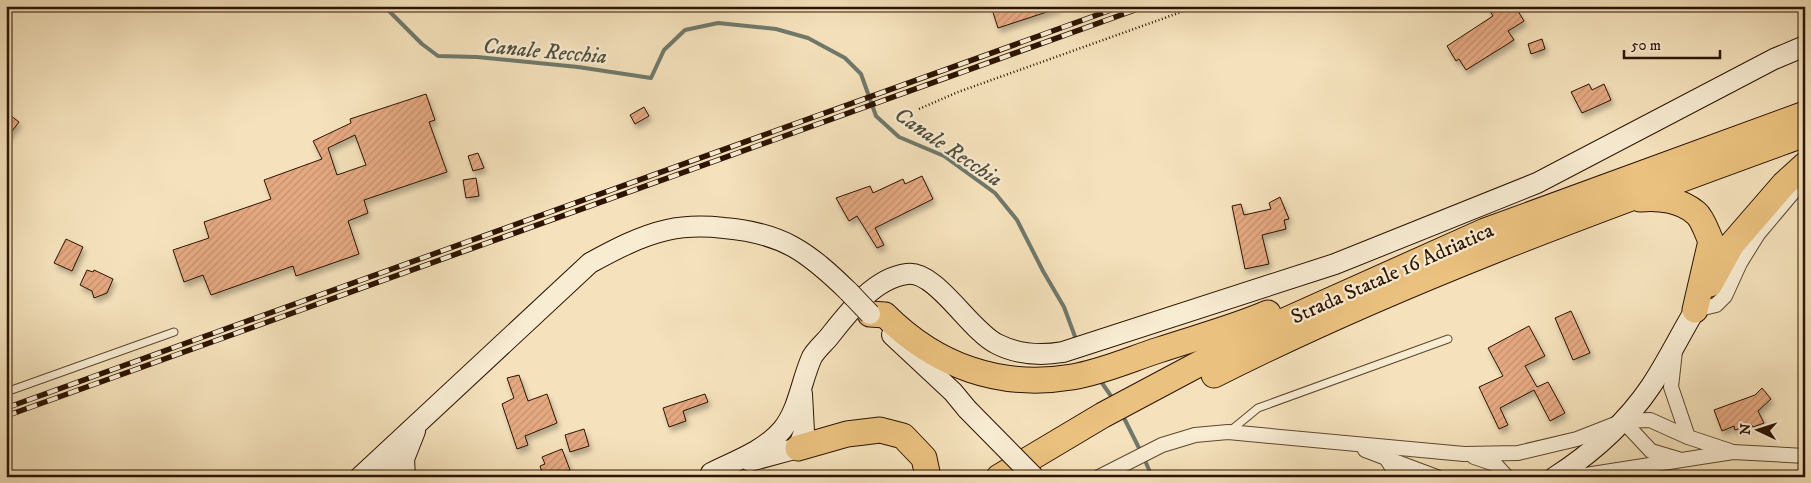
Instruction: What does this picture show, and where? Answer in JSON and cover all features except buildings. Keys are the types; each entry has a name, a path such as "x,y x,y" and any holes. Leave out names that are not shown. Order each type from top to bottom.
{"highway":[{"name":"Strada Statale 16 Adriatica","path":"1135,407 1489,252 1616,203 1804,119"},
{"name":"Strada Statale 16 Adriatica","path":"998,477 1135,407 1257,333 1485,231 1804,119"},
{"path":"1695,310 1732,244 1784,184 1805,165"},
{"path":"1616,203 1653,198 1673,201 1697,214 1711,241 1695,310"},
{"path":"870,314 885,316 902,332 930,353 963,369 1000,378 1037,380 1073,377 1252,320 1471,224 1485,231"},
{"name":"Strada Statale 16 Adriatica","path":"1032,477 1107,422"},
{"path":"798,448 848,434 880,430 903,436 924,458 928,477"}],"street":[{"path":"704,475 758,450 781,431 790,418 813,356 852,309 892,277 909,274 926,277 971,325 996,343 1020,353 1044,355 1063,352 1335,264 1537,183 1774,59 1805,46"},
{"path":"1555,477 1584,458 1623,421 1651,386 1695,310 1716,305 1725,296 1740,263 1758,234 1805,180"},
{"path":"360,477 590,263 627,244 667,230 710,227 754,231 774,237 811,257 850,292 870,314 953,392 1032,477"},
{"path":"1676,342 1671,387 1688,437"},
{"path":"798,448 804,432 801,390"},
{"path":"790,418 791,436 798,448"},
{"path":"1099,477 1162,445 1195,435 1228,432 1347,445 1412,448 1464,454 1518,453 1577,439 1623,421 1650,420 1688,437 1733,452"},
{"path":"1623,421 1651,451 1681,460"},
{"path":"405,477 404,459 418,424"},
{"path":"384,477 402,439"},
{"path":"1347,445 1437,477"},
{"path":"704,475 798,448"},
{"path":"1573,477 1733,452 1805,456"},
{"path":"1464,454 1495,464 1507,477"},
{"path":"1386,458 1398,477"}],"lane":[{"path":"6,392 174,332"},
{"path":"1228,432 1258,408 1448,339"}],"path":[{"path":"919,109 966,89 1198,6"}],"waterway":[{"name":"Canale Recchia","path":"384,6 422,44 438,56 477,57 578,67 651,78 664,50 685,30 718,23 776,29 808,38 845,58 861,74 876,116 899,137 944,156 995,193 1017,220 1064,307 1077,342"},
{"name":"Canale Recchia","path":"1100,380 1113,399"},
{"name":"Canale Recchia","path":"1122,414 1141,452"},
{"name":"Canale Recchia","path":"1144,458 1152,477"}],"railway":[{"path":"6,408 1122,6"},
{"path":"6,416 1146,6"}]}
